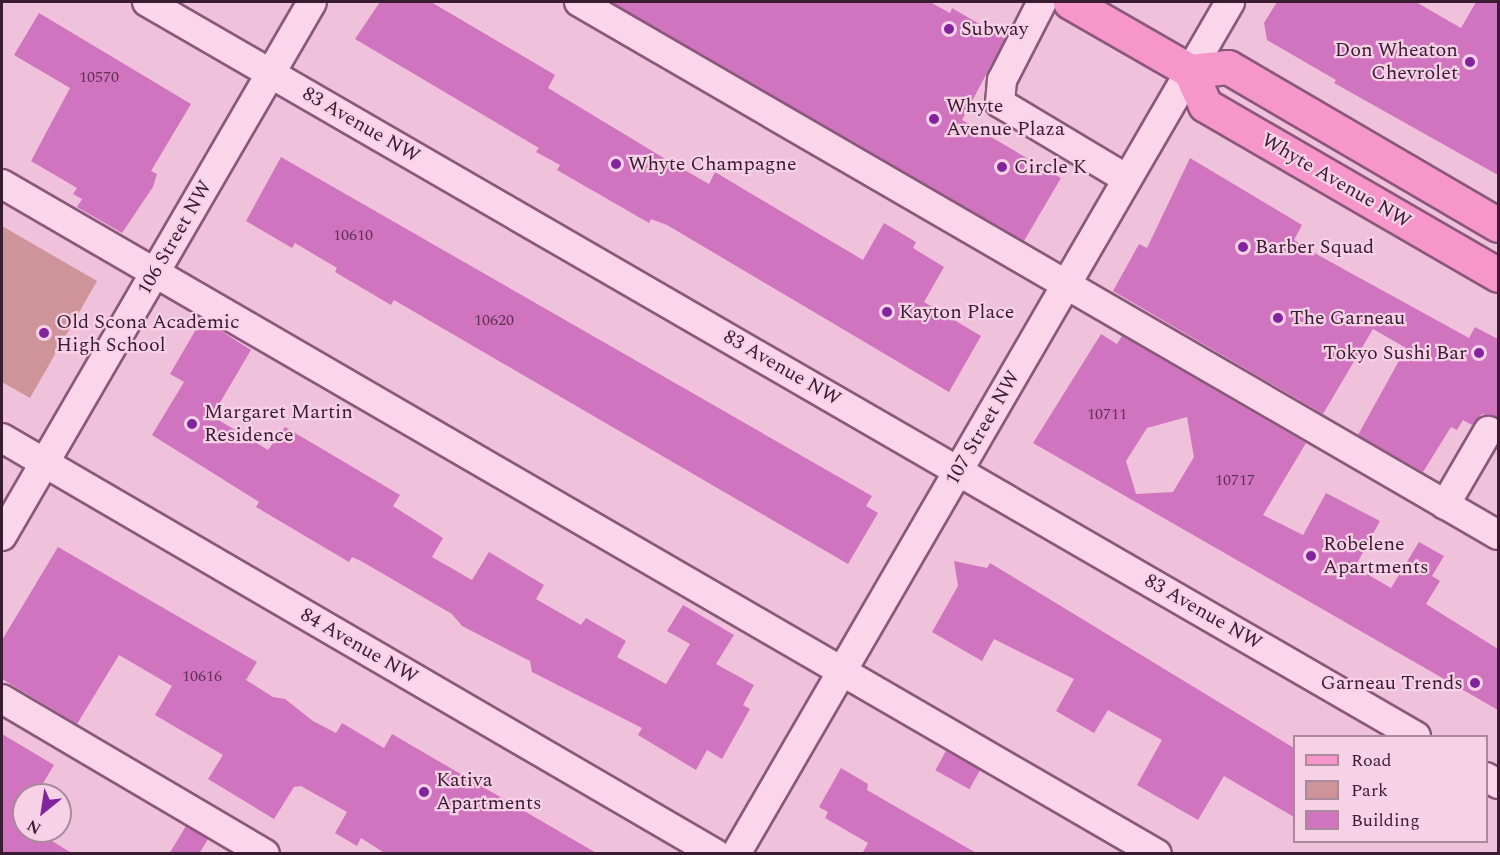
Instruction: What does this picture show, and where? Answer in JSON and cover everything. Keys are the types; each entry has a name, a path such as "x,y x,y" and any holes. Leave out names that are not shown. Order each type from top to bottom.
{"main road":[{"path":"1070,2 1190,71 1228,67 1498,225"},
{"name":"Whyte Avenue NW","path":"1190,71 1205,105 1498,275"}],"street":[{"name":"83 Avenue NW","path":"147,2 1414,735"},
{"name":"106 Street NW","path":"2,537 312,2"},
{"path":"579,2 1065,286 1498,535"},
{"path":"1042,2 1002,80 1000,103 1128,179"},
{"name":"107 Street NW","path":"736,854 1230,2"},
{"path":"2,183 1157,854"},
{"path":"1445,505 1488,431"},
{"name":"84 Avenue NW","path":"2,438 716,854"},
{"path":"2,699 265,854"}],"green space":[{"path":"2,226 97,281 30,398 2,382"}],"building":[{"path":"380,2 431,2 555,75 548,88 672,163 709,184 715,172 863,260 884,223 916,242 913,248 944,267 924,302 981,336 949,392 667,225 651,219 649,223 557,170 560,165 536,152 539,148 355,39"},
{"path":"611,2 930,2 950,13 952,8 1005,39 962,120 1061,178 1024,241"},
{"path":"1277,2 1416,2 1461,28 1476,2 1498,2 1498,175 1334,83 1336,80 1267,40 1264,23"},
{"path":"39,13 191,104 151,171 157,174 153,187 122,233 77,207 82,199 73,194 77,188 31,161 70,88 14,55"},
{"path":"281,157 872,496 866,506 878,513 848,564 394,300 391,305 335,272 337,268 295,243 292,248 246,221"},
{"name":"The Garneau","path":"1190,158 1302,225 1294,240 1318,255 1469,338 1475,327 1498,339 1498,419 1482,414 1472,425 1463,420 1457,430 1451,427 1423,472 1358,435 1406,348 1373,329 1323,414 1113,291 1139,244 1147,248"},
{"path":"202,319 251,350 212,416 268,450 285,427 400,495 393,506 443,538 432,557 472,580 489,552 544,585 536,599 581,625 586,618 626,641 617,657 666,684 690,644 667,631 683,605 734,635 716,664 754,685 743,705 750,709 722,759 707,750 696,770 638,735 642,728 532,672 530,661 462,626 452,614 361,561 352,557 349,562 256,507 259,502 152,435 184,382 170,374"},
{"path":"1101,334 1117,344 1122,336 1306,443 1263,515 1303,535 1326,493 1380,521 1355,567 1391,588 1419,542 1444,556 1432,576 1440,581 1426,604 1498,649 1498,710 1033,443","holes":["1187,417 1194,457 1173,492 1136,494 1126,461 1147,428"]},
{"path":"58,547 257,662 246,680 273,697 285,699 313,721 336,733 342,723 384,748 392,734 598,854 386,854 361,838 357,846 335,833 347,812 301,786 294,787 274,819 208,779 223,755 155,715 172,686 119,655 77,724 2,679 2,640"},
{"path":"954,561 987,568 990,563 1293,747 1293,816 1224,776 1198,820 1137,785 1162,740 1108,710 1094,733 1056,711 1074,679 994,639 982,661 932,632 958,586"},
{"path":"2,734 54,765 43,783 12,783 12,843 55,843 73,854 2,854"},
{"path":"946,751 980,770 969,789 935,770"},
{"path":"841,768 868,784 867,790 978,854 862,854 868,843 825,818 828,812 819,807"},
{"path":"186,826 208,839 199,854 169,854"}],"place":[{"name":"Subway","path":"949,29"},
{"name":"Don Wheaton Chevrolet","path":"1470,62"},
{"name":"Whyte Avenue Plaza","path":"934,119"},
{"name":"Whyte Champagne","path":"616,164"},
{"name":"Circle K","path":"1002,167"},
{"name":"Barber Squad","path":"1243,247"},
{"name":"Kayton Place","path":"887,312"},
{"name":"The Garneau","path":"1278,318"},
{"name":"Old Scona Academic High School","path":"44,333"},
{"name":"Tokyo Sushi Bar","path":"1479,353"},
{"name":"Margaret Martin Residence","path":"192,424"},
{"name":"Robelene Apartments","path":"1311,556"},
{"name":"Garneau Trends","path":"1475,683"},
{"name":"Kativa Apartments","path":"424,792"}]}
